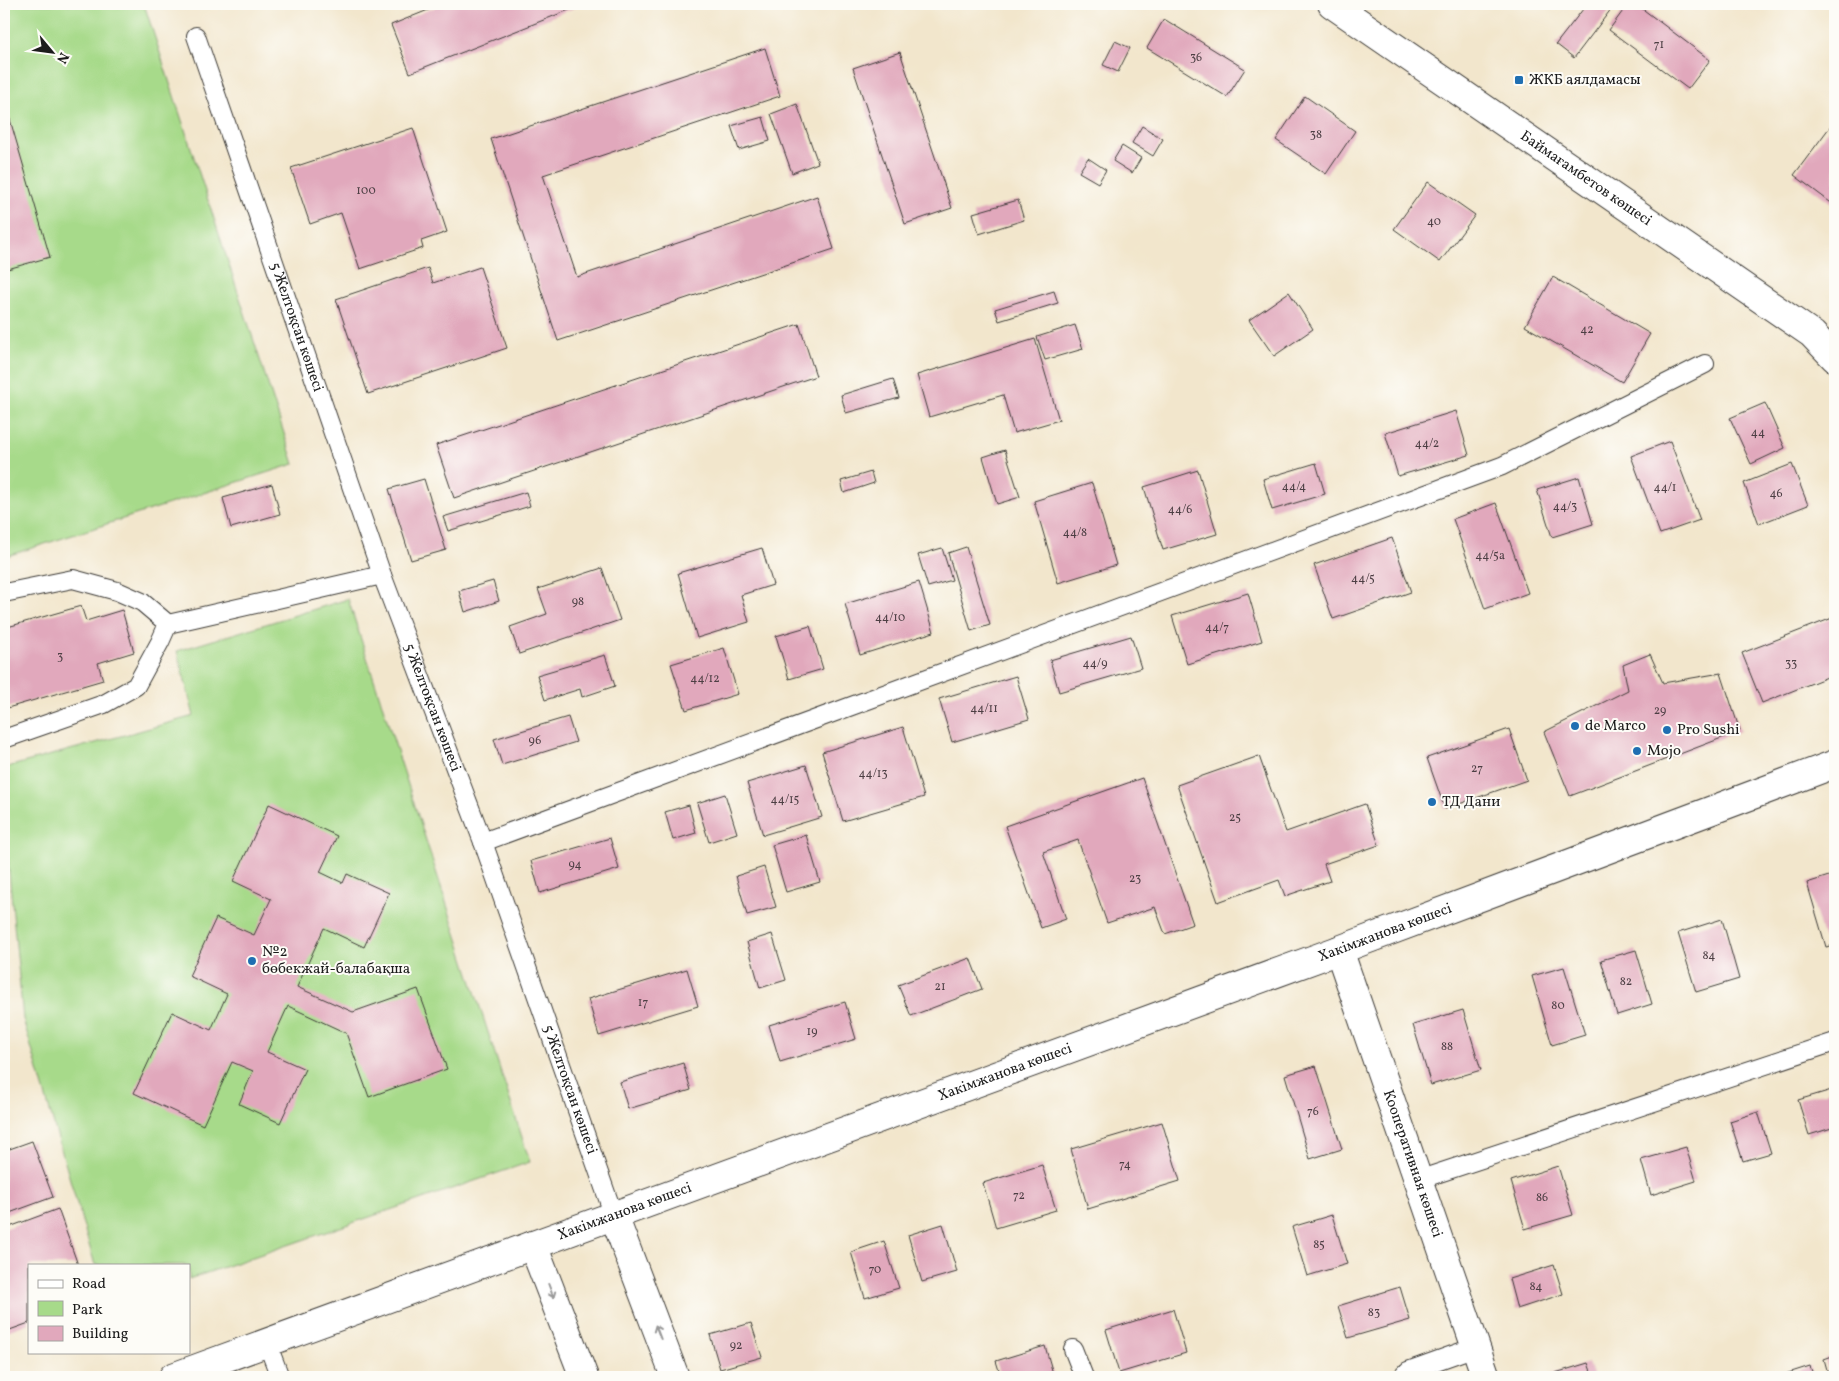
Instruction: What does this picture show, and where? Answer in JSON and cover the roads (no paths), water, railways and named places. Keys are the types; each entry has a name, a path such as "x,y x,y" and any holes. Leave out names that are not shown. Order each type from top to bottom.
{"street":[{"name":"Баймағамбетов көшесі","path":"1332,4 1812,334 1835,358"},
{"name":"Хакімжанова көшесі","path":"173,1377 1339,950 1835,764"},
{"name":"Кооперативная көшесі","path":"1339,950 1486,1377"},
{"name":"5 Желтоқсан көшесі","path":"614,1216 675,1377"},
{"path":"533,1245 584,1377"}],"lane":[{"name":"5 Желтоқсан көшесі","path":"196,36 382,575 483,842 614,1216"},
{"path":"483,842 1502,466 1705,364"},
{"path":"168,624 382,575"},
{"path":"4,592 73,580 117,591 142,602 168,624"},
{"path":"4,739 104,704 136,686 168,624"},
{"path":"1418,1180 1835,1042"},
{"path":"267,1343 280,1377"},
{"path":"1402,1377 1408,1371 1475,1347"},
{"path":"1073,1348 1084,1377"}],"place":[{"name":"ЖКБ аялдамасы","path":"1519,80"},
{"name":"de Marco","path":"1575,726"},
{"name":"Pro Sushi","path":"1667,730"},
{"name":"Mojo","path":"1637,751"},
{"name":"ТД Дани","path":"1432,802"},
{"name":"№2 бөбекжай-балабақша","path":"252,961"}]}
